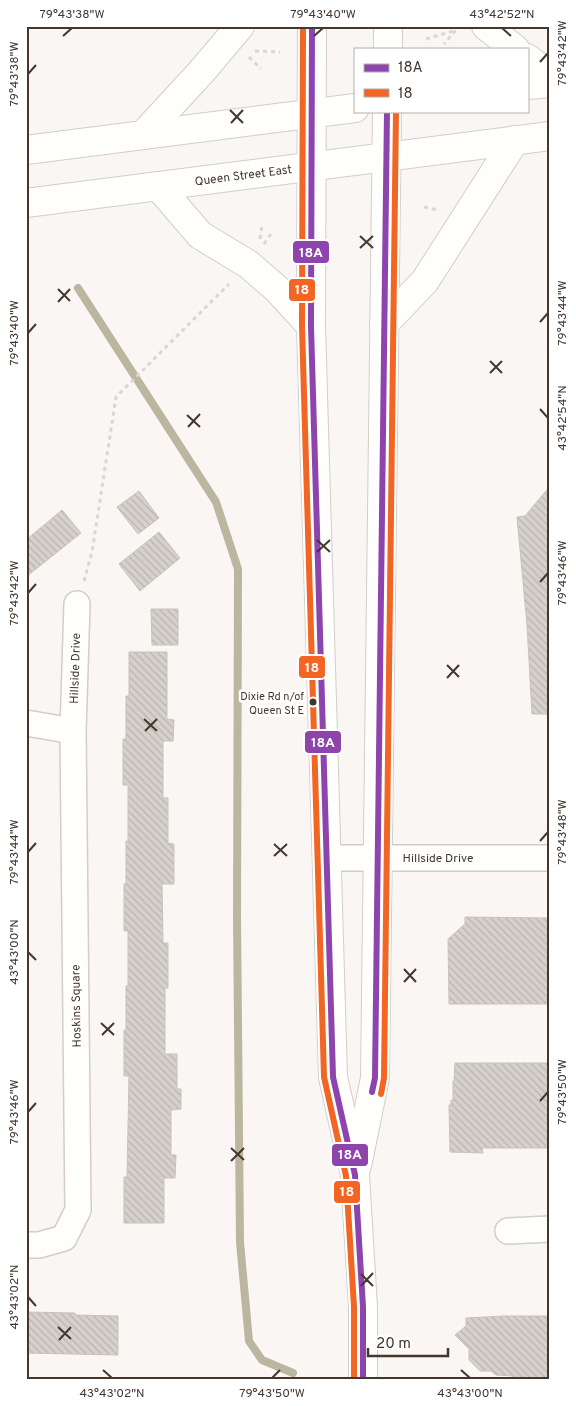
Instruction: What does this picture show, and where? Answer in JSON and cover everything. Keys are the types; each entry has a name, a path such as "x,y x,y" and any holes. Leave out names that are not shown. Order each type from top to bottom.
{"main road":[{"path":"312,26 311,326 333,1077 355,1175 363,1307 363,1380"},
{"path":"388,26 388,48"},
{"path":"486,26 514,48"},
{"path":"142,135 208,64 242,38"},
{"path":"528,59 550,76"},
{"path":"528,86 550,83"},
{"path":"26,150 354,108"},
{"path":"355,1175 375,1078 387,112"},
{"name":"Queen Street East","path":"26,203 550,136"},
{"path":"384,324 425,281 515,140"},
{"path":"158,186 200,235 248,264 277,289 311,326"}],"street":[{"name":"Hillside Drive","path":"73,731 77,604"},
{"path":"26,723 73,731"},
{"name":"Hoskins Square","path":"26,1245 39,1245 64,1238 78,1210 73,731"},
{"name":"Hillside Drive","path":"326,858 550,858"},
{"path":"508,1231 550,1229"}],"path":[{"path":"426,39 456,30 444,44"},
{"path":"242,38 261,69"},
{"path":"252,51 280,52"},
{"path":"77,604 92,552 116,397 230,284"}],"building":[{"path":"550,486 550,714 532,714 527,625 517,517 525,516"},
{"path":"139,491 159,518 138,534 117,507"},
{"path":"62,510 81,533 26,577 26,540"},
{"path":"159,532 180,558 140,591 119,564"},
{"path":"151,609 178,609 178,645 152,645"},
{"path":"129,652 167,652 167,719 174,720 173,741 163,741 163,798 168,798 168,843 174,844 174,884 162,884 163,943 168,943 168,988 165,988 165,1054 177,1054 177,1089 181,1089 181,1109 171,1110 171,1155 176,1155 175,1178 164,1178 164,1223 124,1223 124,1177 127,1177 129,1076 124,1076 124,1030 126,1031 126,986 128,986 128,931 124,931 124,884 126,884 126,841 128,841 128,785 123,785 123,739 126,739 126,696 129,696"},
{"path":"465,917 550,918 550,1004 449,1004 448,939 465,924"},
{"path":"455,1063 550,1063 550,1148 482,1148 483,1153 450,1152 449,1105 451,1105 451,1100 453,1101"},
{"path":"26,1312 118,1316 118,1355 26,1353"},
{"path":"549,1316 550,1380 523,1380 513,1379 513,1376 496,1375 491,1371 480,1371 469,1360 469,1349 455,1335 466,1326 466,1318"}],"waterway":[{"path":"78,288 216,502 238,569 237,917 240,1242 249,1341 262,1360 293,1373"}],"transit line":[{"name":"18","path":"303,26 302,326 324,1077 346,1176 354,1307 354,1380"},
{"name":"18A","path":"312,26 311,326 333,1077 355,1175 363,1307 363,1380"},
{"name":"18A","path":"372,1092 375,1078 387,112"},
{"name":"18","path":"381,1094 384,1078 396,112"}],"place":[{"name":"Dixie Rd n/of Queen St E","path":"313,702"}]}
